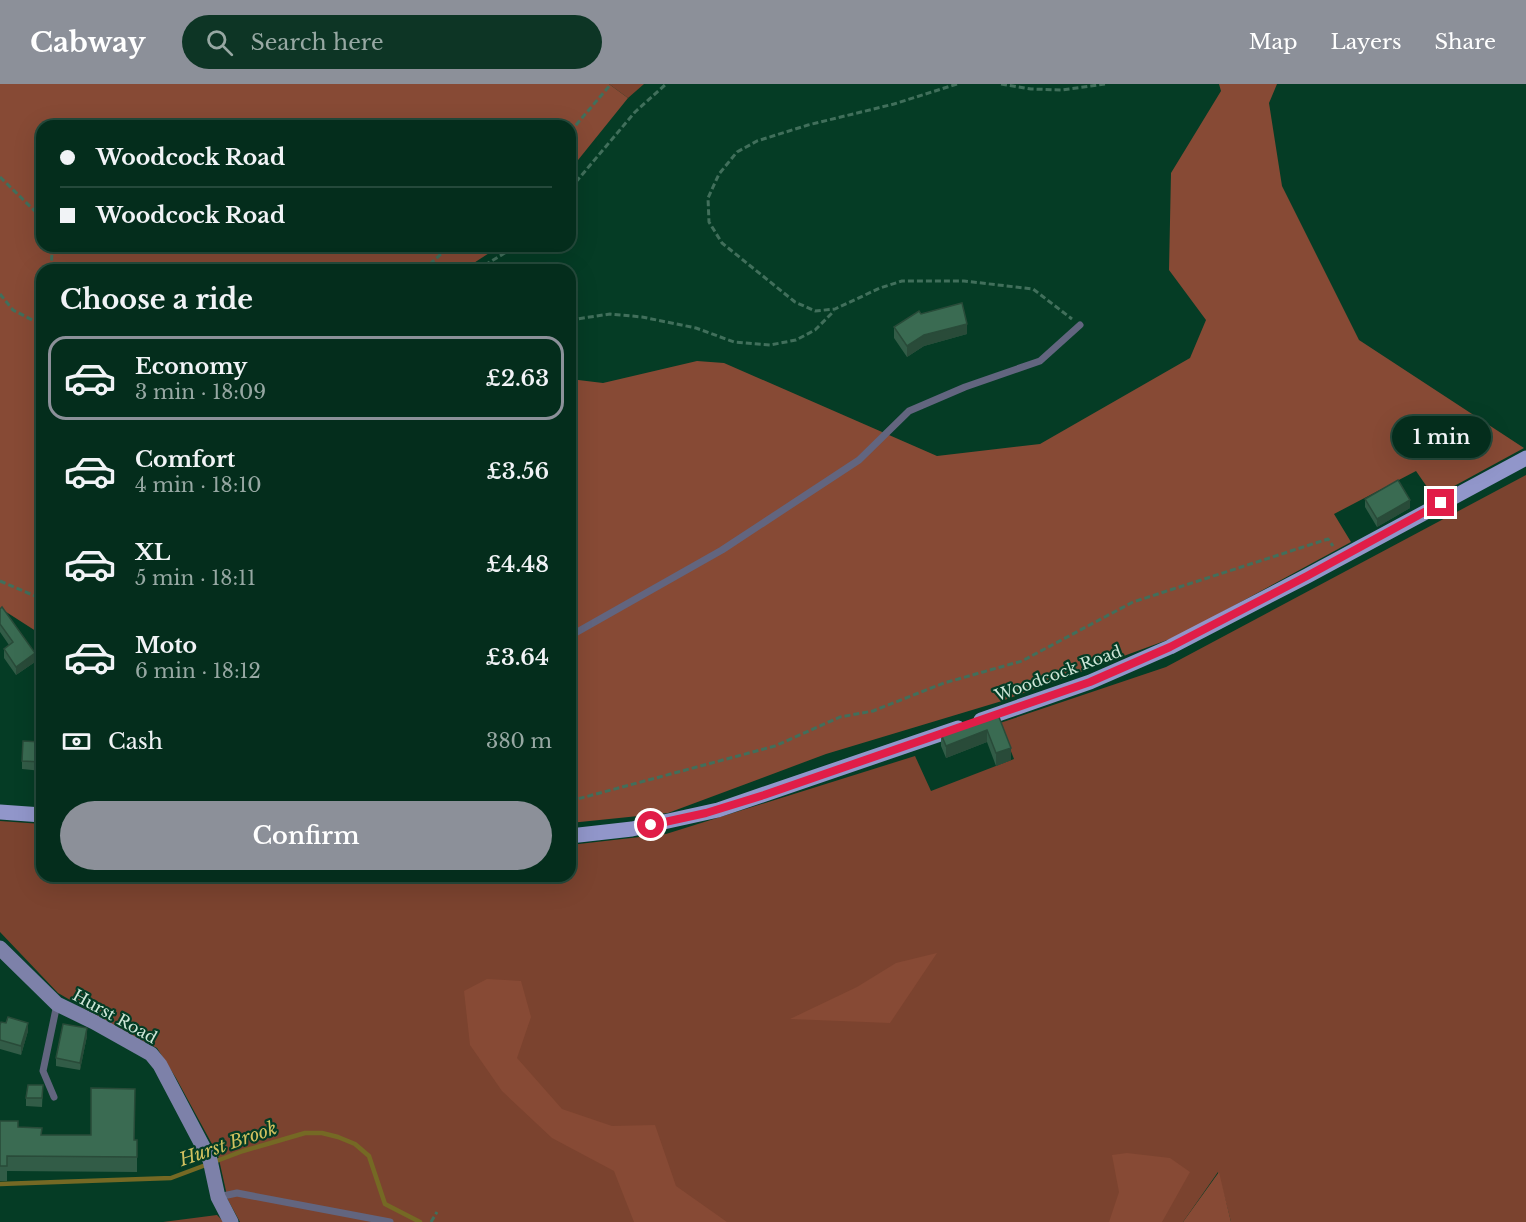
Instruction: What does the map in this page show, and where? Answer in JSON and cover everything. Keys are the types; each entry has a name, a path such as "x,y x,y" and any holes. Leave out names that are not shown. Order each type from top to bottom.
{"main road":[{"name":"Woodcock Road","path":"576,835 642,827 718,810 1090,682 1170,647 1526,458"},
{"path":"0,812 36,814"}],"street":[{"name":"Hurst Road","path":"0,948 57,1004 151,1054 160,1065 210,1160 223,1210 231,1222"}],"lane":[{"path":"576,633 722,550 859,460 909,411 965,387 1041,362 1080,325"},
{"path":"54,1097 43,1071 57,1004"},
{"path":"217,1191 390,1222"}],"path":[{"path":"576,125 611,84"},
{"path":"576,182 635,112 666,84"},
{"path":"957,84 894,104 808,125 757,141 737,152 719,174 708,198 709,222 722,243 795,302 814,311 835,309 880,288 902,281 964,281 1033,289 1080,325"},
{"path":"1001,84 1031,89 1062,90 1106,84"},
{"path":"0,177 36,212"},
{"path":"430,264 443,252"},
{"path":"487,264 506,252"},
{"path":"0,294 13,309 36,322"},
{"path":"576,319 610,314 642,317 696,328 734,342 770,345 796,340 815,330 835,309"},
{"path":"576,799 775,746 840,717 873,711 944,683 1022,661 1133,602 1232,568 1328,539 1341,557"},
{"path":"0,581 36,596"},
{"path":"431,1222 437,1212"}],"shaded area":[{"path":"0,84 609,84 628,98 576,163 576,120 36,120 36,252 491,252 472,264 36,264 36,631 0,608"},
{"path":"609,84 644,84 628,98"},
{"path":"1219,84 1277,84 1269,103 1282,186 1359,340 1524,448 1434,497 1416,471 1334,514 1351,542 1178,636 1002,701 826,754 668,813 576,822 576,380 603,383 697,361 724,363 937,456 1040,444 1190,358 1206,320 1169,270 1171,173 1221,91"},
{"path":"1526,475 1526,1222 1231,1222 1218,1172 1183,1222 240,1222 228,1200 218,1155 157,1048 58,993 0,932 0,821 36,824 36,882 576,882 576,844 666,834 915,756 931,791 1014,759 1000,723 1166,667"},
{"path":"937,953 890,1023 790,1019 857,987 896,963"},
{"path":"487,979 521,981 531,1017 517,1058 562,1109 612,1126 655,1125 676,1186 727,1222 634,1222 614,1171 552,1138 502,1091 470,1045 464,991"},
{"path":"1127,1153 1170,1158 1190,1172 1162,1222 1109,1222 1119,1192 1112,1155"},
{"path":"1219,1172 1231,1222 1183,1222"},
{"path":"217,1215 224,1222 163,1222"}],"building":[{"path":"962,303 967,324 924,335 907,346 894,327 919,311 921,314"},
{"path":"1398,480 1410,500 1377,519 1365,499"},
{"path":"2,607 35,653 16,667 4,649 13,642 0,624"},
{"path":"997,712 1011,748 996,753 987,730 946,746 941,734"},
{"path":"23,741 36,742 36,762 22,761"},
{"path":"8,1017 28,1023 21,1046 0,1040 1,1022 6,1023"},
{"path":"63,1024 87,1028 80,1063 56,1058"},
{"path":"28,1085 43,1085 42,1098 26,1098"},
{"path":"91,1088 135,1089 134,1140 137,1140 137,1157 7,1156 7,1166 0,1166 0,1121 18,1121 18,1127 42,1128 41,1135 91,1135"}],"waterway":[{"name":"Hurst Brook","path":"0,1184 171,1178 243,1151 305,1133 322,1133 355,1144 369,1156 385,1204 420,1222"}],"route":[{"path":"651,825 706,813 764,795 1090,682 1170,647 1441,503"}]}
